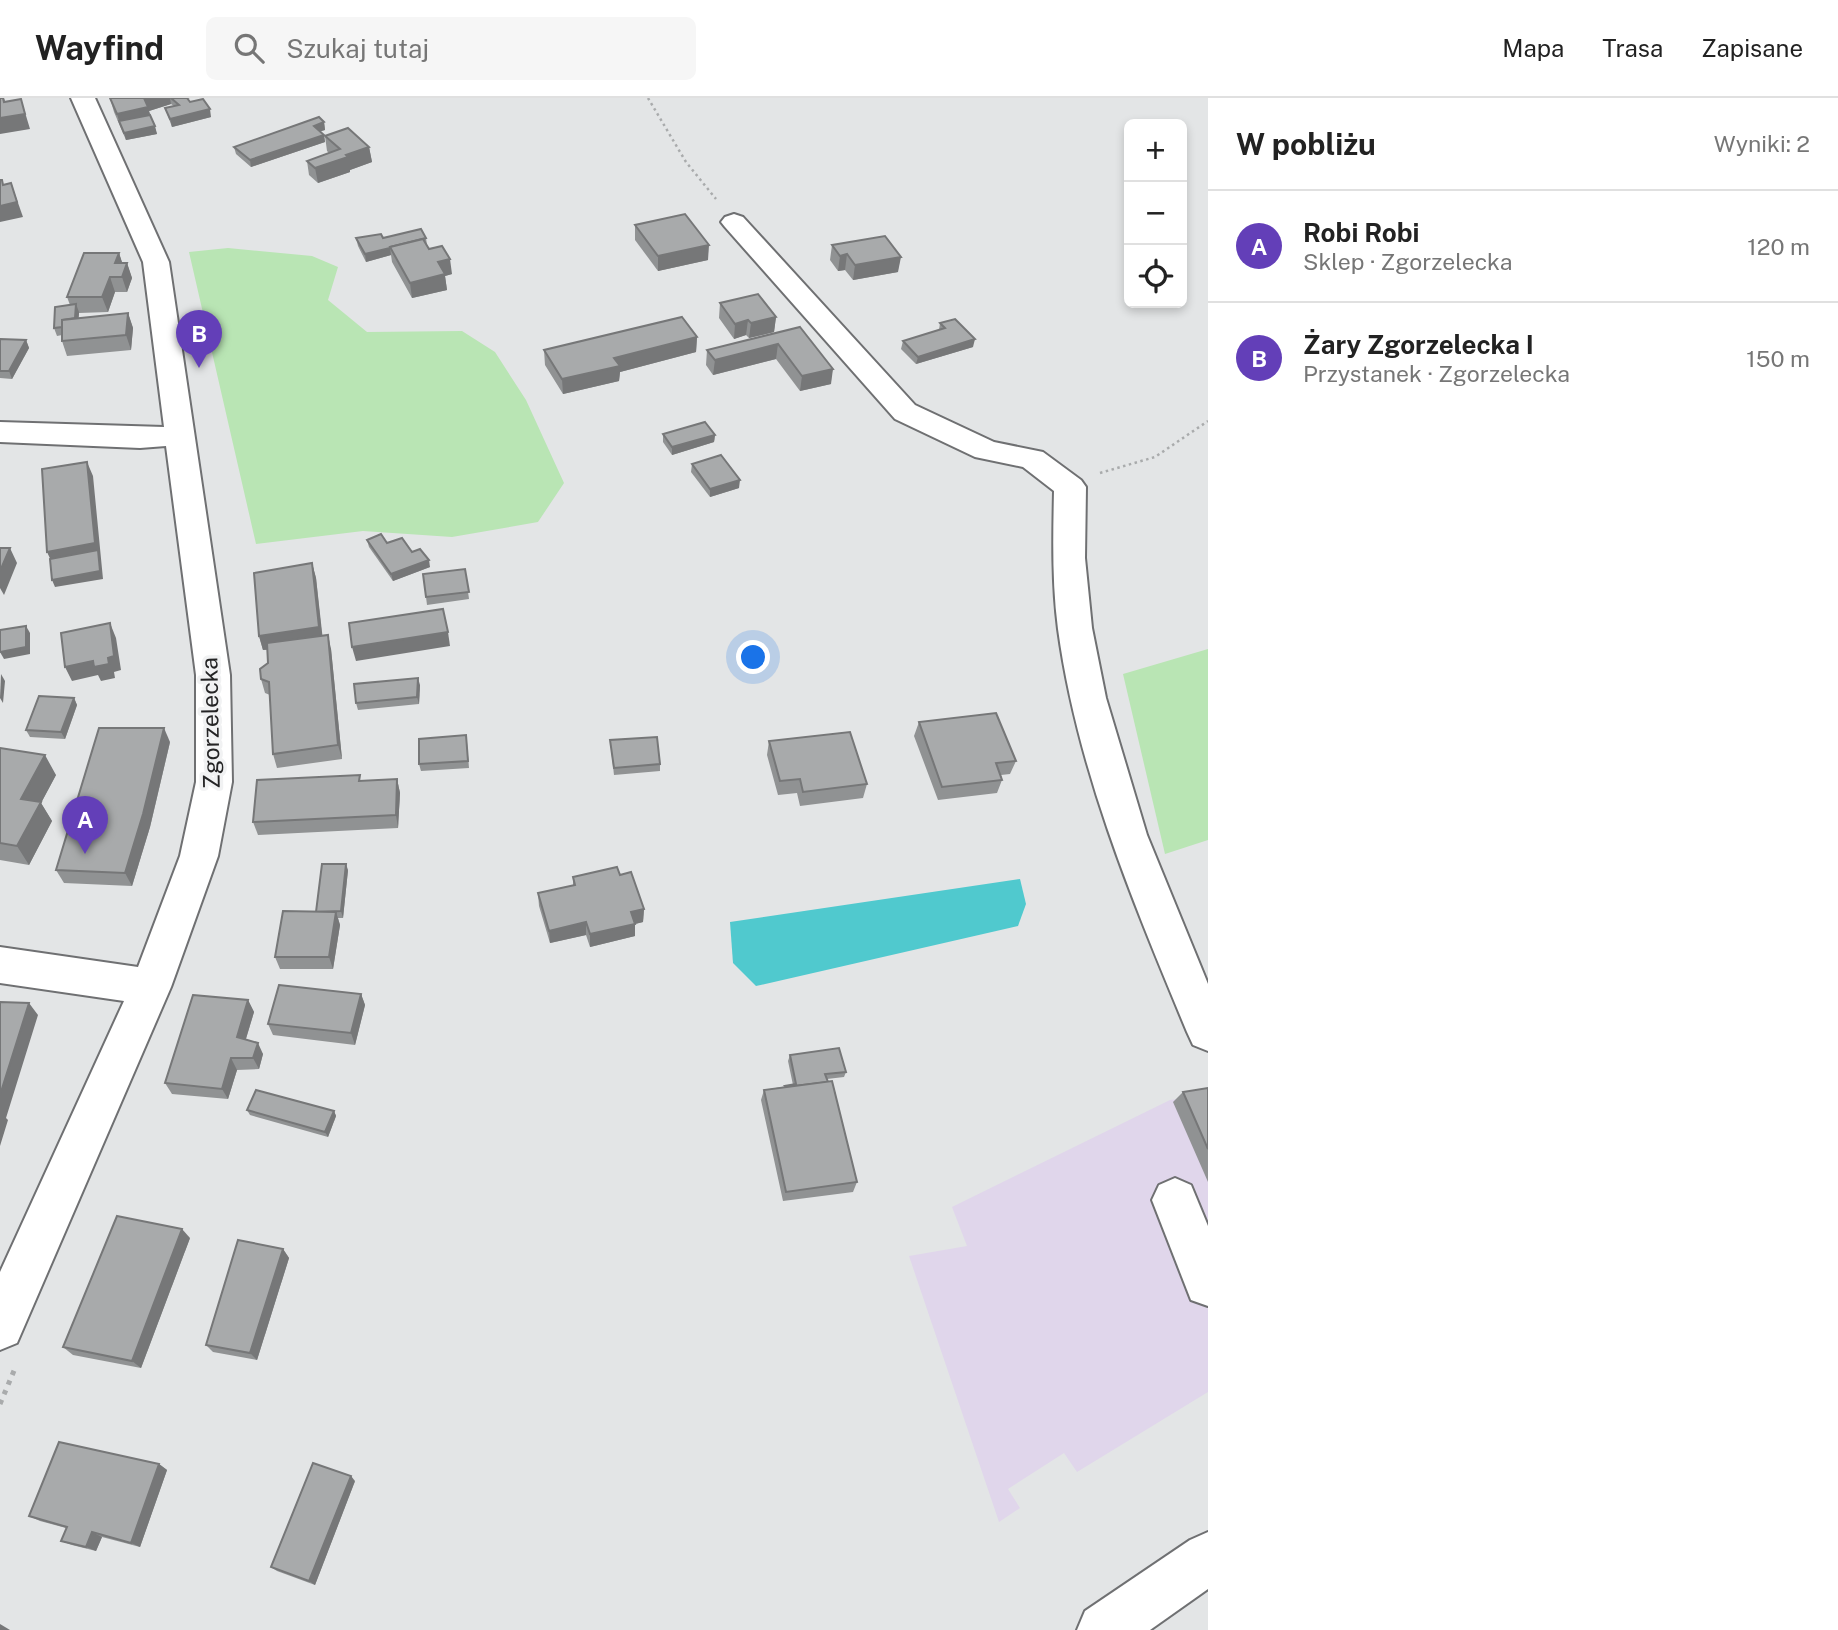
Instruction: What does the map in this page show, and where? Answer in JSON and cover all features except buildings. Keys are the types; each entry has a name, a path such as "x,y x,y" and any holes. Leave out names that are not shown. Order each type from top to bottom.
{"street":[{"name":"Zgorzelecka","path":"0,1326 151,987 199,856 214,782 213,675 156,262 83,98"},
{"path":"734,222 905,412 986,450 1032,459 1070,487 1066,538 1083,682 1108,776 1168,940 1208,1032"},
{"path":"0,432 140,438 179,436"},
{"path":"0,965 151,987"},
{"path":"1175,1200 1208,1283"},
{"path":"1104,1630 1208,1558"}],"path":[{"path":"648,98 685,162 734,222"},
{"path":"1070,487 1107,470 1155,457 1208,421"},
{"path":"0,1404 21,1353"}],"shaded area":[{"path":"1208,1095 1208,1392 1077,1472 1064,1453 1008,1489 1020,1508 999,1522 909,1256 967,1246 952,1207 1170,1100"}],"green space":[{"path":"228,248 312,256 338,267 328,300 367,332 462,331 495,352 526,400 564,483 538,522 452,537 363,531 256,544 189,252"},
{"path":"1208,649 1208,840 1165,854 1123,674"}],"water":[{"path":"1020,879 1026,904 1018,926 756,986 733,963 730,922"}],"place":[{"name":"Żary Zgorzelecka I","path":"199,368"},
{"name":"Robi Robi","path":"85,854"}]}
